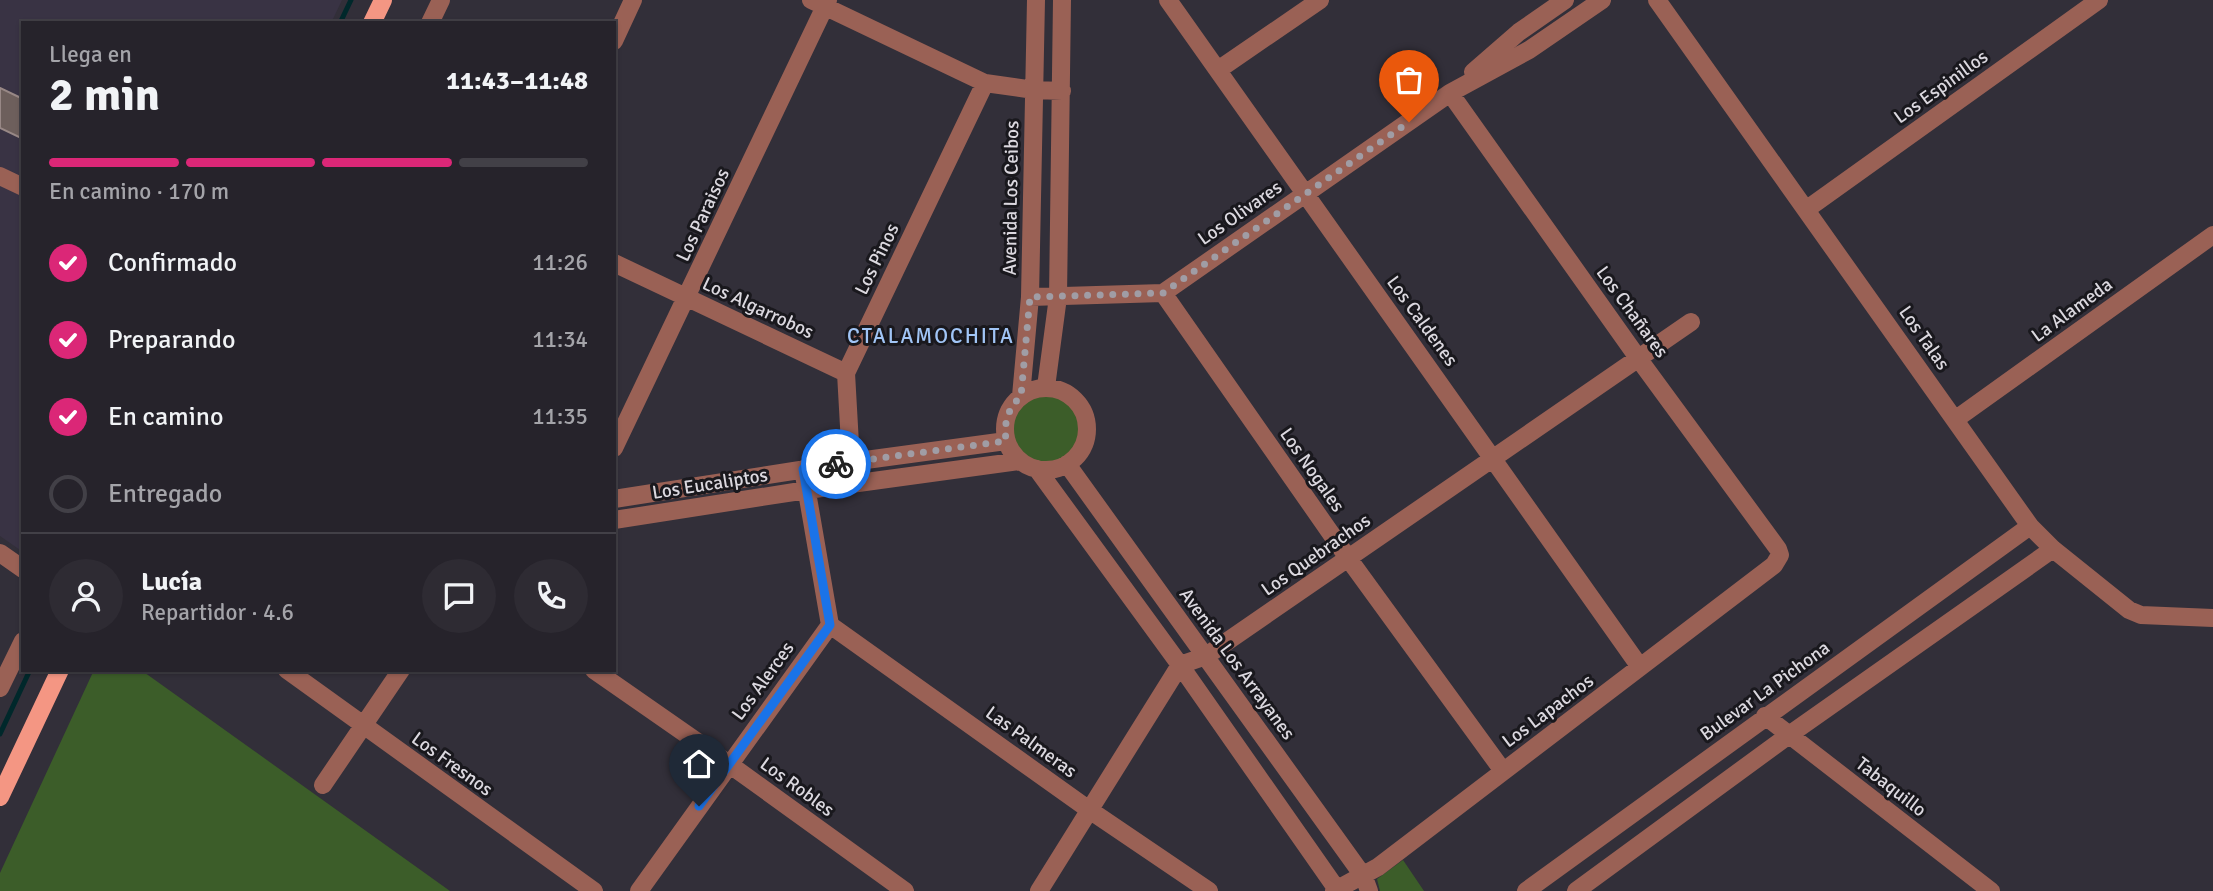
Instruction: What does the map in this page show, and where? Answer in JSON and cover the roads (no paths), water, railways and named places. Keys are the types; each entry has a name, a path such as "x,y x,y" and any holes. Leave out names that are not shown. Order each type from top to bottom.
{"main road":[{"path":"373,21 383,0"},
{"path":"0,797 59,672"}],"street":[{"path":"431,21 441,0"},
{"path":"616,37 634,0"},
{"name":"Avenida Los Ceibos","path":"1021,396 1030,297 1036,0"},
{"path":"1046,387 1058,297 1062,0"},
{"name":"Los Caldenes","path":"1168,0 1640,667"},
{"path":"1218,70 1320,0"},
{"path":"1450,93 1519,32 1565,0"},
{"path":"1450,93 1529,50 1602,0"},
{"name":"Los Talas","path":"1657,0 2030,526 2053,549 2129,610 2141,615 2213,618"},
{"name":"Los Espinillos","path":"1807,209 2099,0"},
{"path":"822,2 985,83 1062,91"},
{"name":"Los Paraisos","path":"616,444 687,298 822,2"},
{"name":"Los Pinos","path":"851,461 846,373 985,83"},
{"name":"Los Olivares","path":"1163,293 1450,93"},
{"name":"Los Chañares","path":"1450,93 1780,555"},
{"path":"0,176 21,186"},
{"name":"La Alameda","path":"1956,419 2213,235"},
{"name":"Los Algarrobos","path":"616,264 846,373"},
{"path":"1030,297 1163,293"},
{"name":"Los Nogales","path":"1163,293 1348,558 1503,771"},
{"name":"Los Quebrachos","path":"1180,665 1206,656 1691,322"},
{"path":"1046,387 1069,394 1084,413 1086,436 1083,447 1067,464 1057,468 1037,469 1020,461 1011,452 1006,441 1006,416 1021,396 1046,387"},
{"name":"Los Eucaliptos","path":"616,499 851,461 1006,441"},
{"name":"Los Eucaliptos","path":"616,520 1020,461"},
{"name":"Avenida Los Arrayanes","path":"1067,464 1366,884"},
{"path":"803,469 830,625"},
{"path":"1037,469 1180,665 1336,890"},
{"name":"Bulevar La Pichona","path":"1525,891 2030,526"},
{"path":"1576,891 1789,735 2053,549"},
{"path":"0,553 21,568"},
{"name":"Los Lapachos","path":"1336,890 1366,884 1503,771 1774,565 1780,555"},
{"name":"Los Alerces","path":"639,891 830,625"},
{"name":"Las Palmeras","path":"830,625 1088,809 1209,891"},
{"path":"0,688 21,645"},
{"path":"1039,891 1180,665"},
{"name":"Los Fresnos","path":"290,672 594,891"},
{"path":"323,785 400,672"},
{"name":"Los Robles","path":"597,672 905,891"},
{"name":"Tabaquillo","path":"1765,716 1991,891"}],"waterway":[{"path":"341,21 351,0"},
{"path":"0,734 29,672"}],"district":[{"name":"CTALAMOCHITA","path":"931,336"}]}
